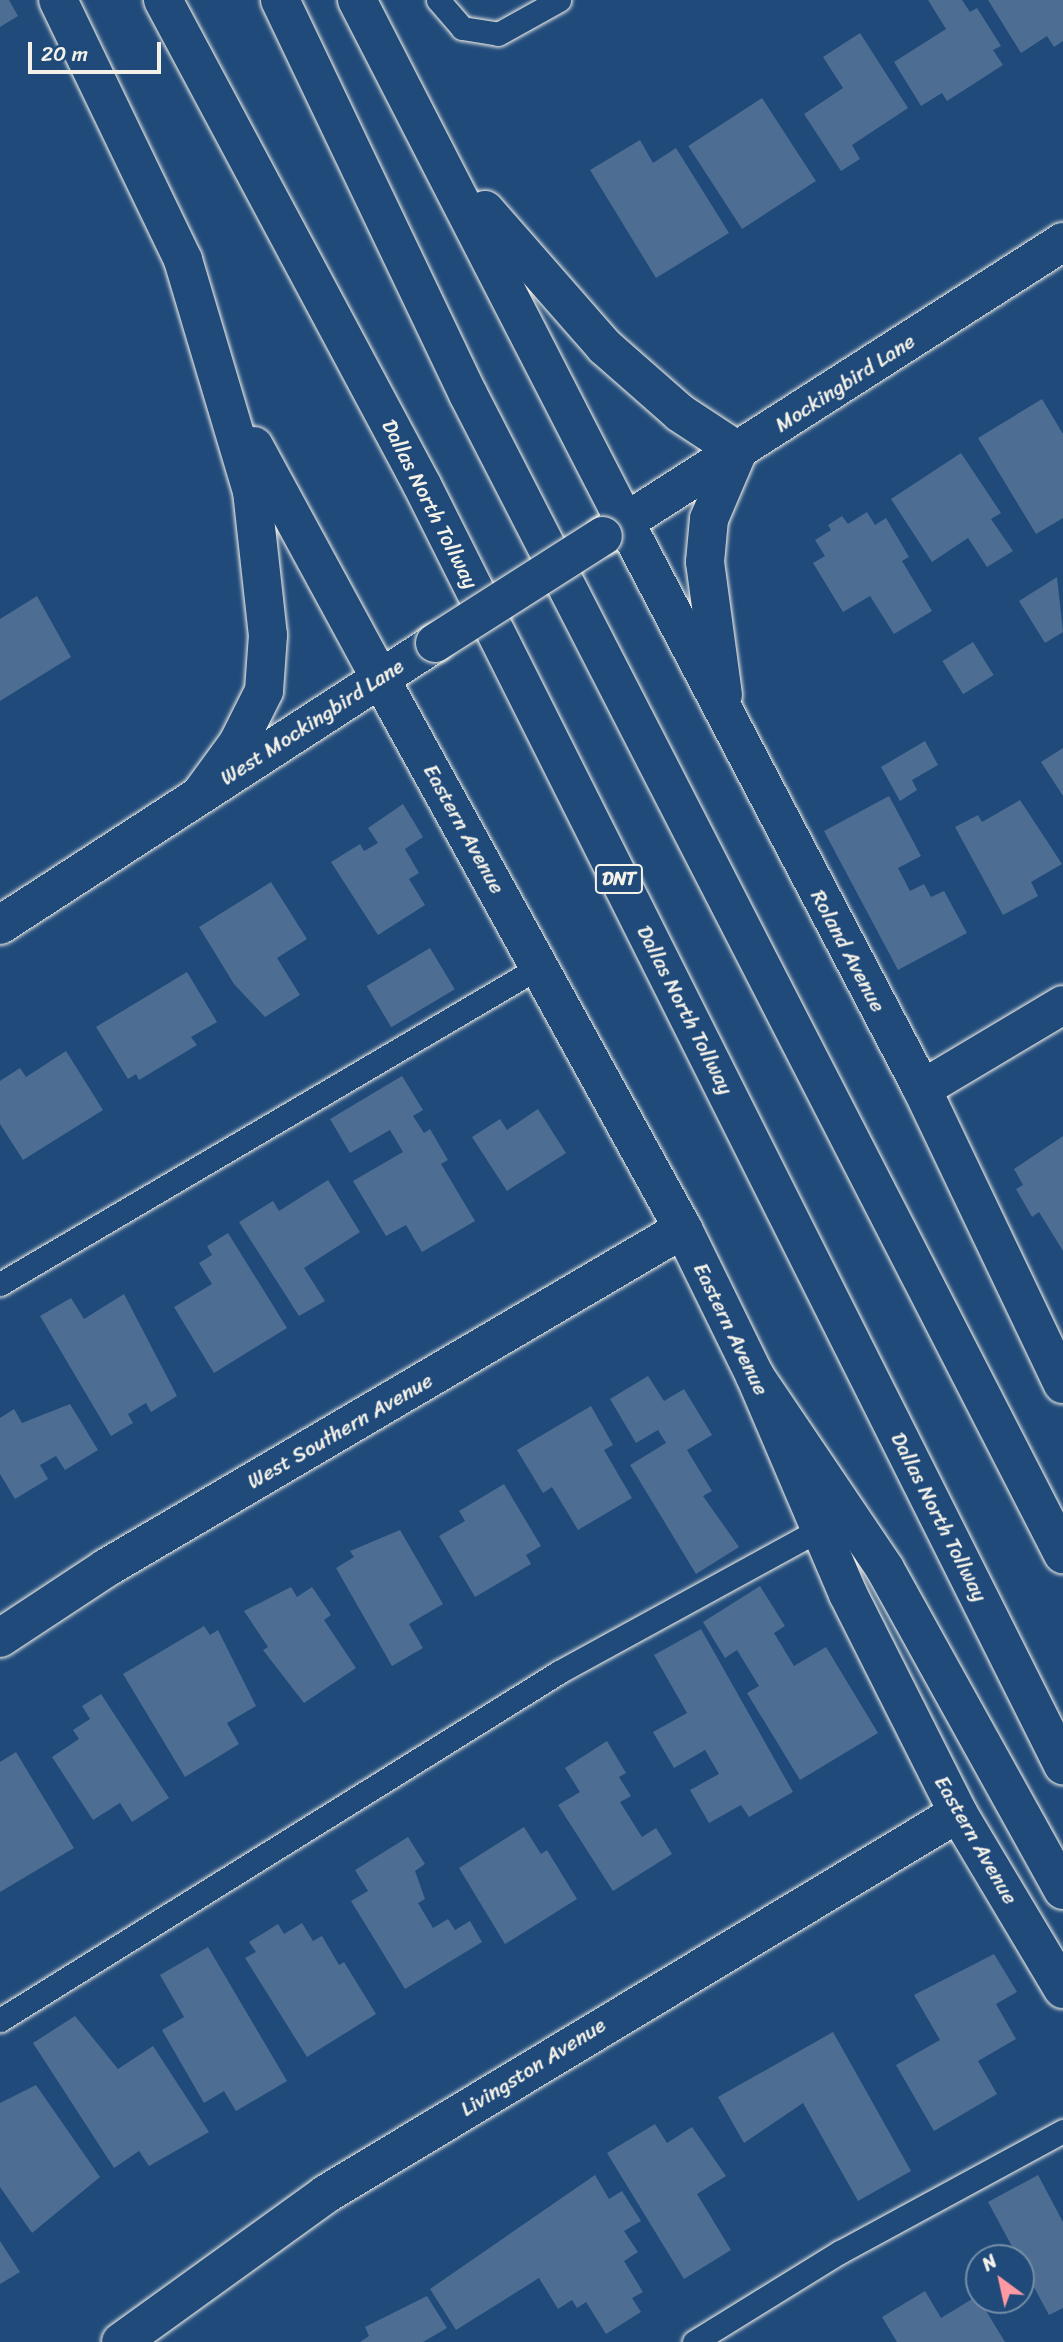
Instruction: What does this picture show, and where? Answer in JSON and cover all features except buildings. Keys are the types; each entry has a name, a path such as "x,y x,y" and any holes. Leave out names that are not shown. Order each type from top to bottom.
{"main road":[{"path":"58,0 183,260 230,405 252,491 265,577 267,670 254,716 200,795"},
{"name":"Dallas North Tollway","path":"163,0 422,485 1063,1765"},
{"path":"280,0 468,394 1063,1554"},
{"path":"357,0 442,158 605,347 680,413 738,452 709,519 705,562 726,724"},
{"name":"Roland Avenue","path":"442,158 614,529 726,724 922,1089 1063,1384"},
{"name":"Mockingbird Lane","path":"614,529 1063,242"},
{"name":"Eastern Avenue","path":"230,405 683,1229 755,1376 820,1529 958,1813 1063,1989"},
{"name":"West Mockingbird Lane","path":"0,925 614,529"},
{"path":"922,1089 1063,1006"},
{"name":"West Southern Avenue","path":"0,1638 106,1568 683,1229"},
{"path":"755,1376 885,1569 1063,1890"},
{"name":"Livingston Avenue","path":"121,2342 326,2194 958,1813"}],"lane":[{"path":"438,0 462,28 498,34 559,0"},
{"path":"0,1284 539,967"},
{"path":"0,2020 559,1672 820,1529"},
{"path":"694,2342 840,2252 1063,2131"}]}
